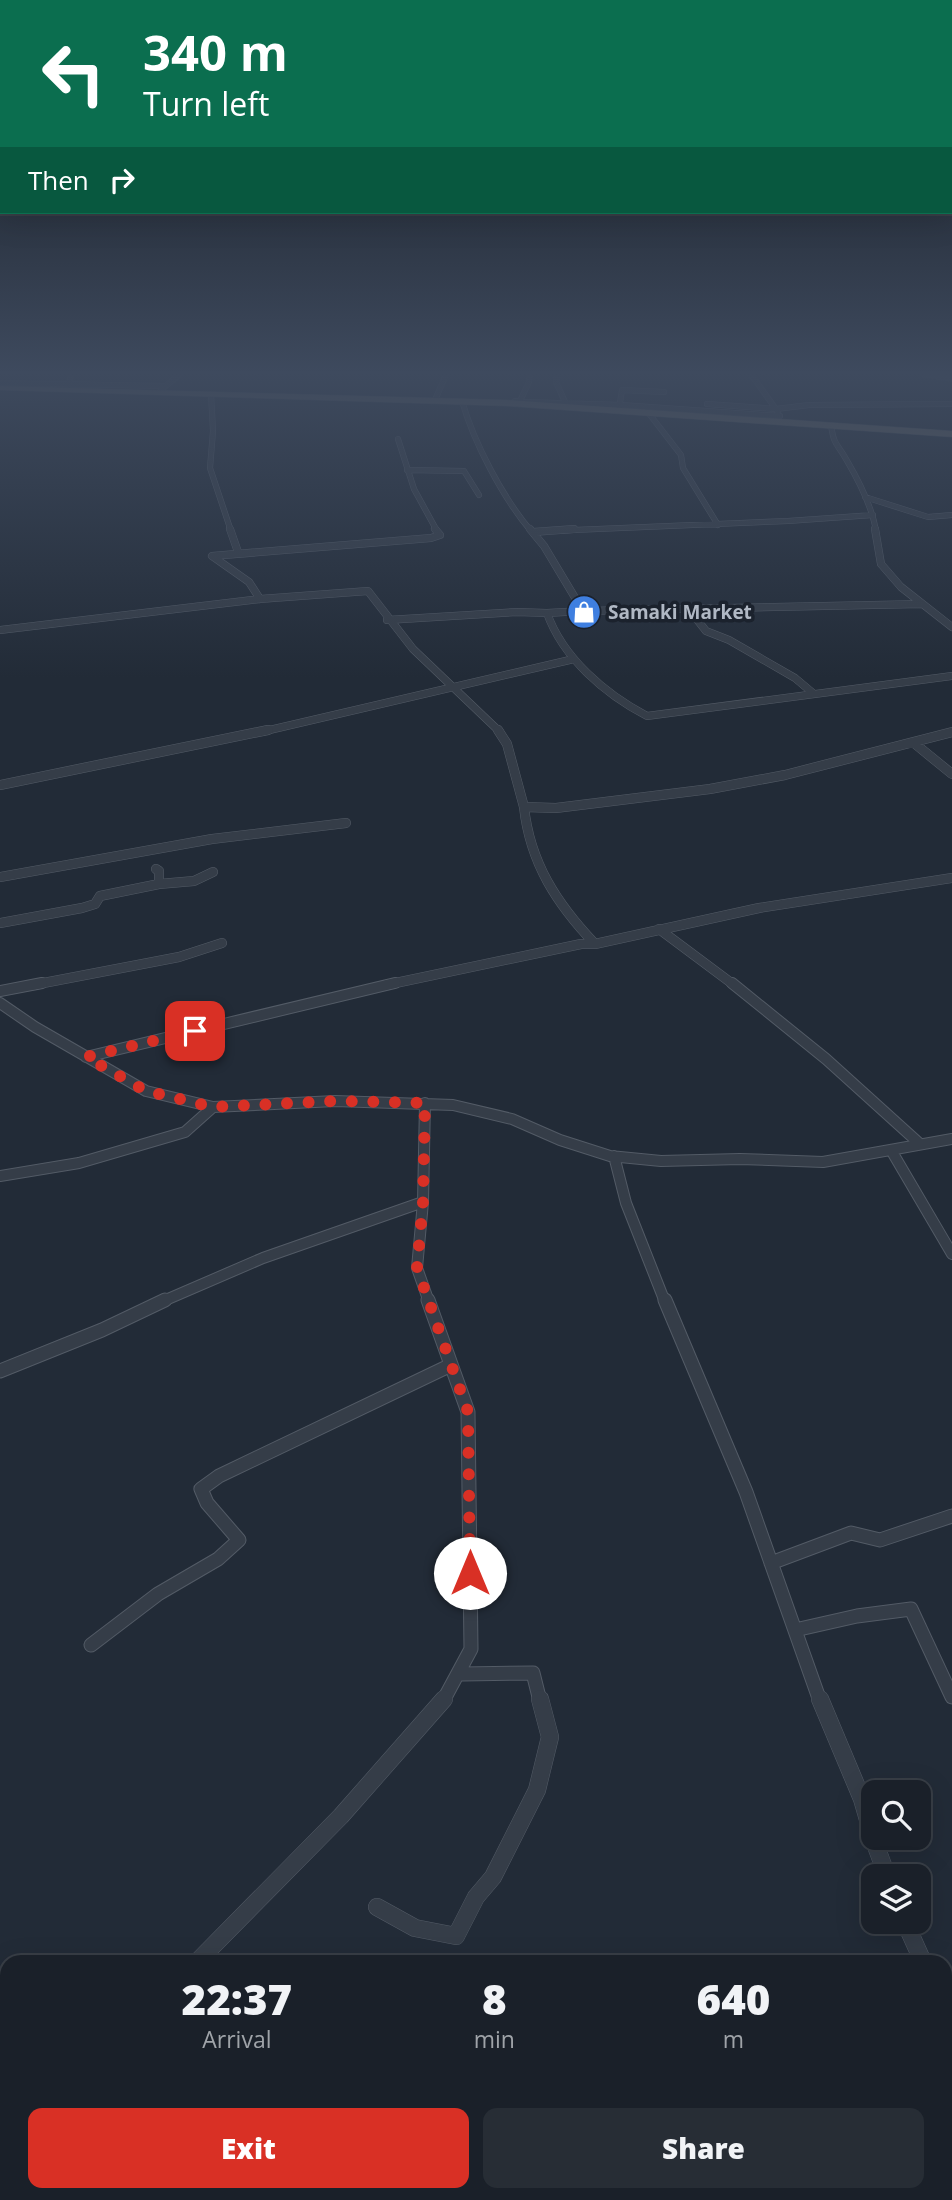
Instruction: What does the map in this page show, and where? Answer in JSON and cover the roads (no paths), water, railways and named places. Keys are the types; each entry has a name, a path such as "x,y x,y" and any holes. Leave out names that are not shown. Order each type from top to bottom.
{"street":[{"path":"212,473 238,552"},
{"path":"260,599 249,582 212,556 440,535 432,526 408,473"},
{"path":"465,473 479,495"},
{"path":"494,473 522,520 533,532 583,611"},
{"path":"686,473 718,525"},
{"path":"853,473 873,514 881,564 888,575 952,627"},
{"path":"865,497 931,517 952,515"},
{"path":"533,532 718,525 873,514"},
{"path":"0,630 260,599 368,591 387,620 450,686 503,735 510,752 516,790 524,807 527,844 548,887 568,917 595,944"},
{"path":"387,620 517,612 922,604"},
{"path":"688,608 706,631 729,640 796,678 814,694"},
{"path":"547,613 554,631 574,659 629,708 647,716 952,676"},
{"path":"0,785 214,743 574,659"},
{"path":"524,807 556,808 710,789 785,775 952,732"},
{"path":"914,743 952,774"},
{"path":"0,877 212,839 346,823"},
{"path":"156,869 159,871 159,884"},
{"path":"0,923 82,908 95,904 100,897 159,884 194,881 213,872"},
{"path":"86,1057 386,985 581,944 595,944 759,908 952,878"},
{"path":"659,929 746,993 854,1081 919,1144"},
{"path":"0,991 187,955 222,943"},
{"path":"0,1003 146,1091 213,1107 335,1101 453,1105 512,1119 560,1140 614,1156 662,1161 740,1159 822,1162 952,1139"},
{"path":"204,1955 329,1830 445,1700 462,1674 471,1649 468,1412 417,1268 423,1202 425,1103"},
{"path":"0,1176 79,1163 160,1141 185,1132 213,1107"},
{"path":"891,1150 952,1254"},
{"path":"614,1156 626,1203 680,1339 728,1444 825,1714 861,1797"},
{"path":"0,1371 102,1330 201,1283 263,1258 423,1202"},
{"path":"91,1644 158,1594 218,1559 239,1540 207,1503 201,1489 219,1476 418,1378 451,1366"},
{"path":"771,1563 850,1533 880,1540 952,1516"},
{"path":"795,1630 857,1616 911,1609 952,1697"},
{"path":"377,1907 419,1932 456,1936 476,1897 493,1877 537,1790 550,1737 533,1673 462,1674"},
{"path":"910,1934 920,1955"}],"place":[{"name":"Samaki Market","path":"584,612"}]}
